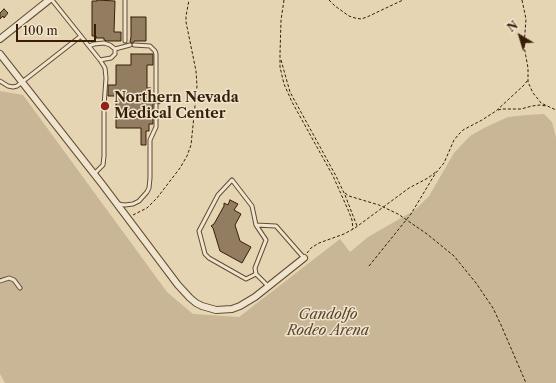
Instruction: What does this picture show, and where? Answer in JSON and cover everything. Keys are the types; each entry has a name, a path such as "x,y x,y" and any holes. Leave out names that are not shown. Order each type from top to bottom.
{"street":[{"path":"0,39 49,0"},
{"path":"0,54 190,298 202,306 216,310 232,309 248,302 304,258"}],"lane":[{"path":"52,0 100,60 104,68 106,78 104,106 104,156 103,165 94,174"},
{"path":"125,0 125,44"},
{"path":"0,81 13,87 16,86 81,36"},
{"path":"89,46 94,44 110,44 115,49"},
{"path":"115,49 125,44 150,46 155,51 156,94"},
{"path":"100,60 111,58 115,54 115,49"},
{"path":"116,203 125,205 133,204 139,201 149,188 150,140 156,127 156,105"},
{"path":"256,274 246,279 209,258 205,254 199,231 218,195 232,180 252,206 256,225 266,240 255,268 256,274 268,287"},
{"path":"256,225 276,226 304,258"},
{"path":"0,281 9,278 14,280 20,288"}],"path":[{"path":"127,218 147,208 157,198 180,168 191,145 197,86 196,71 186,22 189,0"},
{"path":"284,0 281,20 280,58 282,75 288,93 333,176 349,212 353,229"},
{"path":"330,0 335,6 349,16 361,19 403,0"},
{"path":"522,0 526,19 524,46 528,68 528,80 538,99 541,103 548,107"},
{"path":"280,58 294,100 345,194 358,226"},
{"path":"369,266 416,208 435,174 447,158 454,140 459,134 463,130 496,111 528,80"},
{"path":"496,111 502,109 521,109 540,105 556,110"},
{"path":"304,258 307,252 315,245 344,234 358,226 413,185 432,175 440,168"},
{"path":"345,194 383,207 398,214 427,234 454,256 483,292 493,308 502,325 526,383"}],"green space":[{"name":"Gandolfo Rodeo Arena","path":"0,91 23,95 167,292 193,314 239,317 340,239 350,252 368,237 415,210 429,196 454,153 470,136 508,117 544,114 552,122 556,137 556,383 5,383 0,374"}],"building":[{"path":"92,1 115,1 114,32 121,32 121,41 107,41 104,40 104,38 96,38 96,36 92,36"},
{"path":"4,9 8,13 4,18 3,16 0,19 0,13"},
{"path":"131,17 146,17 146,41 130,42"},
{"name":"Northern Nevada Medical Center","path":"131,54 153,54 153,65 147,65 147,88 151,88 151,94 155,97 160,94 160,104 156,102 153,104 153,124 149,124 149,131 146,131 146,145 141,145 141,128 116,128 116,96 108,96 108,85 116,85 116,65 131,65"},
{"path":"230,200 238,204 234,210 241,214 235,225 240,241 251,247 242,263 220,251 213,228 211,226 214,224 224,206 224,203 228,205"}],"place":[{"name":"Northern Nevada Medical Center","path":"105,106"}]}
